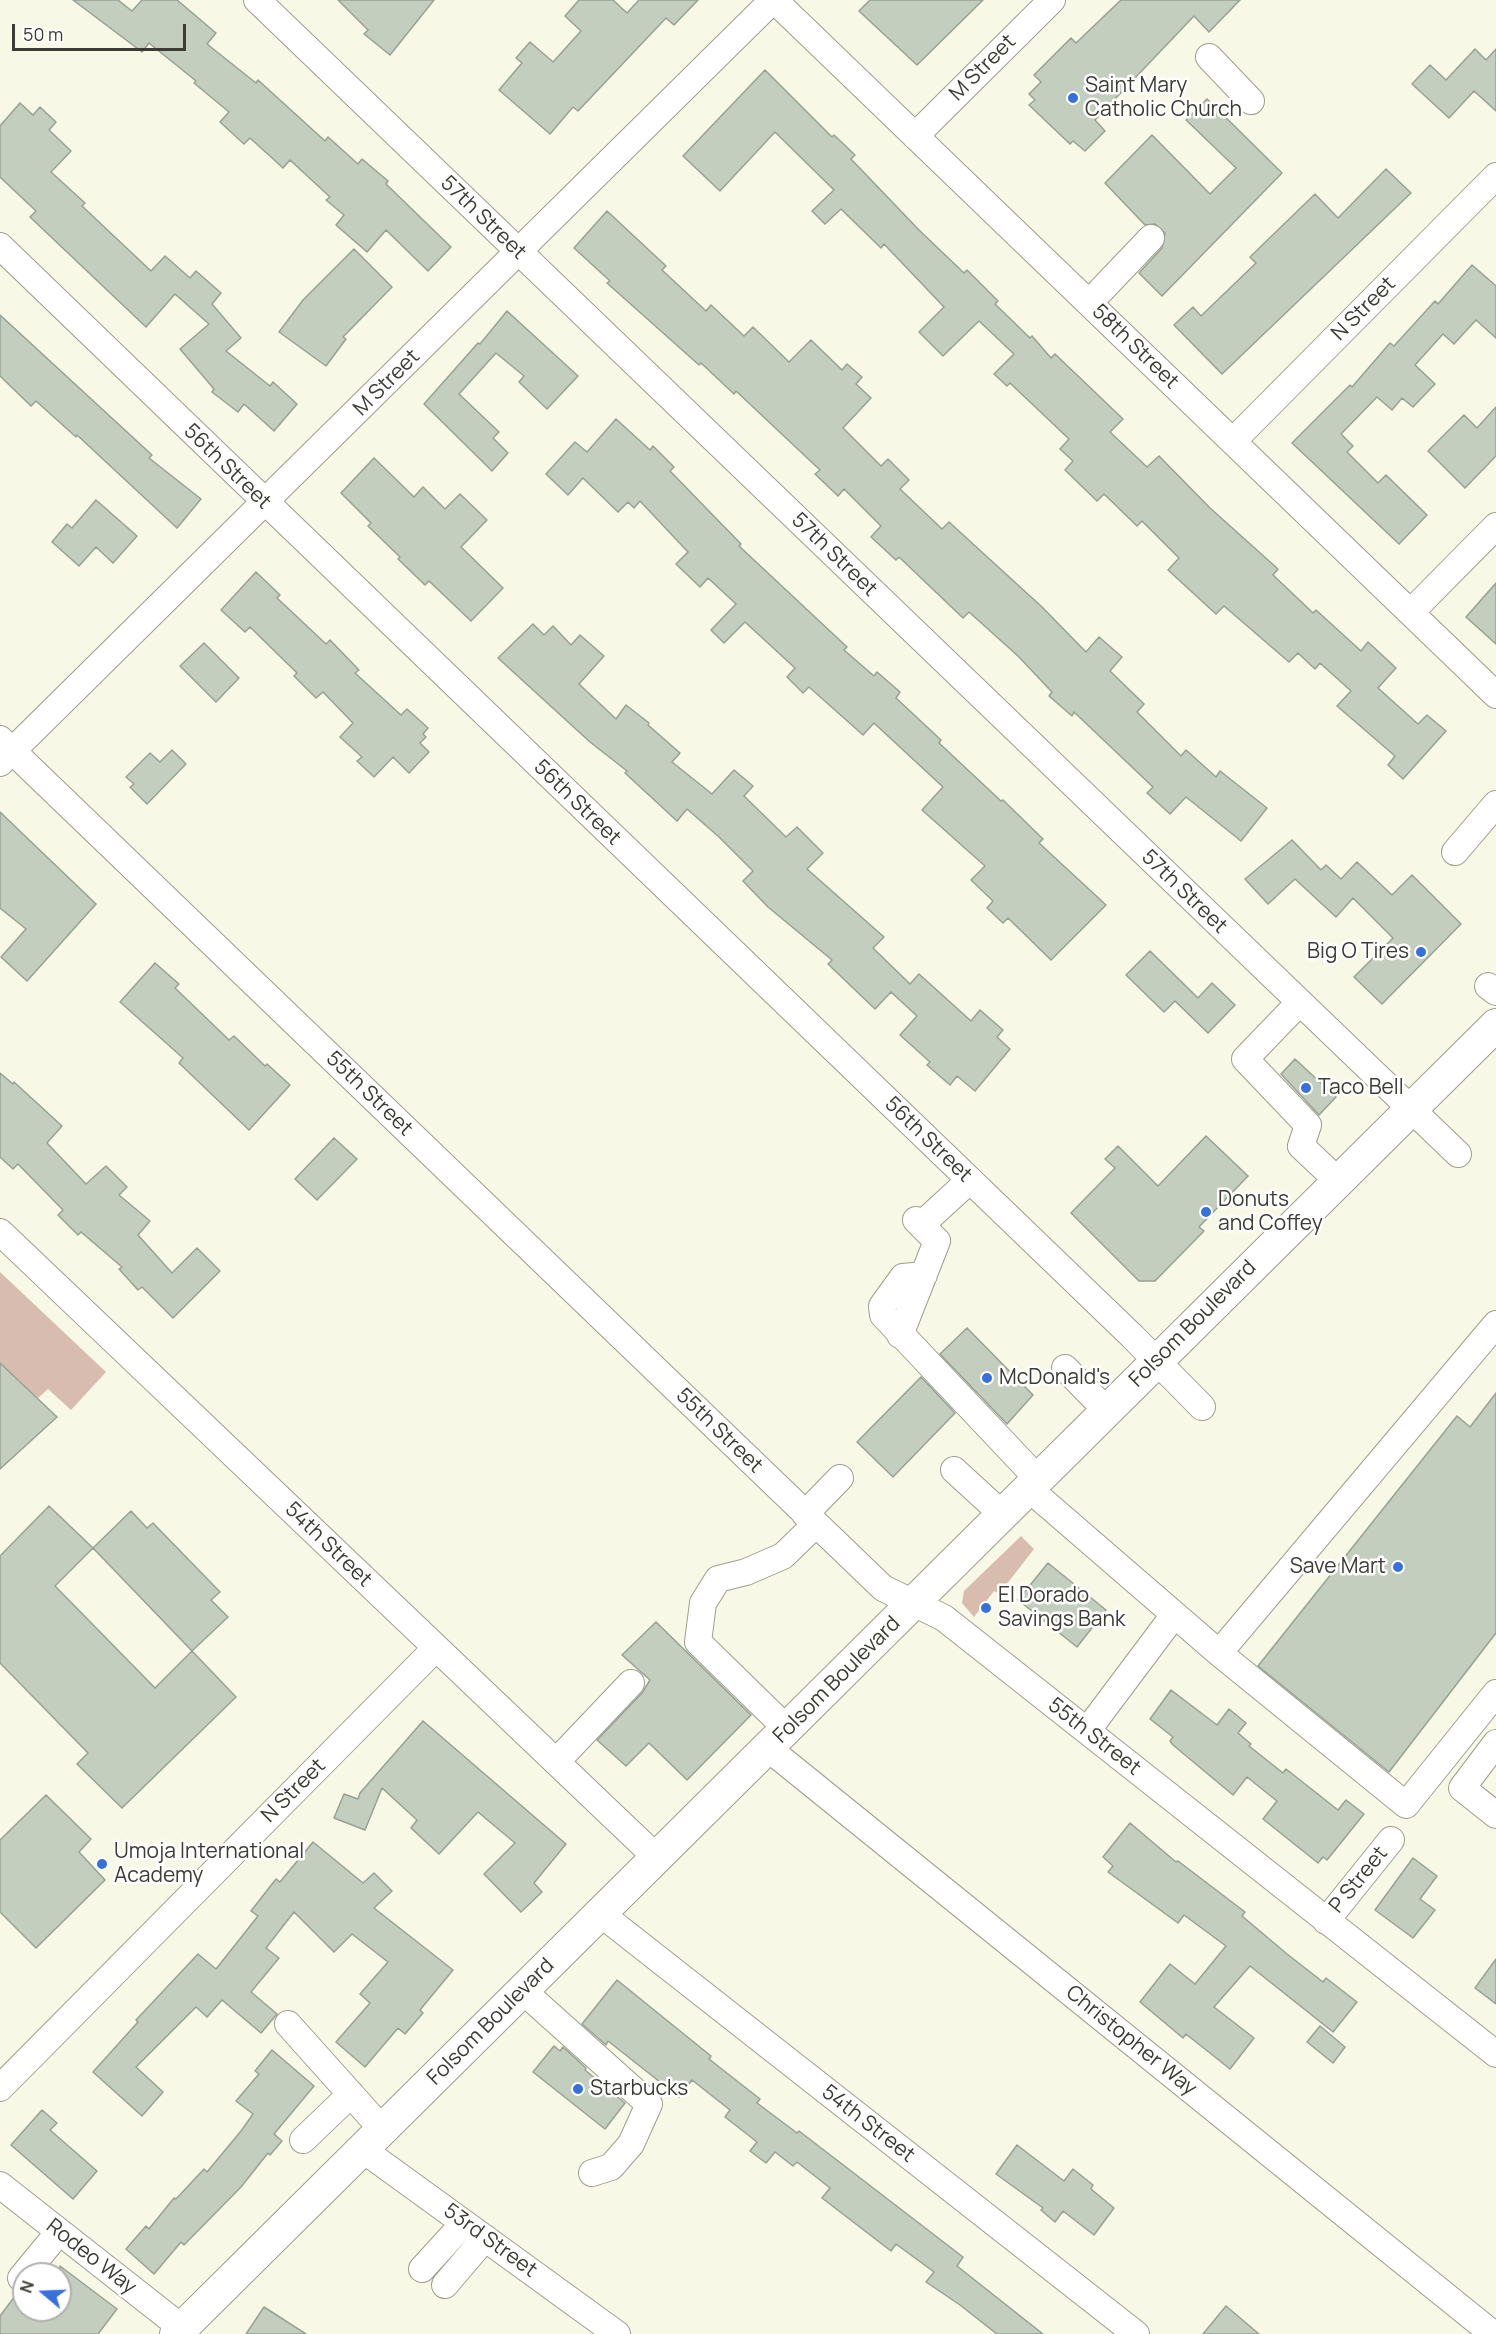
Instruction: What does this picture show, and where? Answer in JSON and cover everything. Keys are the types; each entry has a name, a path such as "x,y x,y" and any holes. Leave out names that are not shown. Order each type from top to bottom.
{"main road":[{"name":"Folsom Boulevard","path":"179,2331 914,1604 1001,1513 1156,1359 1496,1025"}],"street":[{"name":"57th Street","path":"257,0 1299,1003 1365,1053 1411,1110 1458,1154"},
{"name":"M Street","path":"4,751 265,504 773,0"},
{"name":"58th Street","path":"773,0 1496,695"},
{"name":"M Street","path":"915,136 1052,0"},
{"path":"1209,57 1251,101"},
{"name":"N Street","path":"1233,441 1496,176"},
{"path":"1089,303 1151,238"},
{"name":"56th Street","path":"0,246 265,504 1156,1359 1202,1407"},
{"path":"1411,612 1496,526"},
{"name":"55th Street","path":"4,751 883,1588 944,1618 1496,2054"},
{"path":"1455,852 1496,804"},
{"path":"1299,1003 1245,1059 1308,1125 1302,1146 1338,1181"},
{"path":"970,1180 925,1228 924,1275 903,1277 882,1306 883,1315 1032,1482 1174,1615 1406,1805 1496,1693"},
{"name":"54th Street","path":"0,1232 657,1858"},
{"path":"1219,1653 1496,1324"},
{"path":"1065,1368 1106,1410"},
{"path":"954,1470 1001,1513"},
{"path":"810,1519 840,1478"},
{"name":"Christopher Way","path":"810,1519 783,1556 746,1572 718,1578 703,1603 698,1642 778,1739 1493,2334"},
{"path":"1087,1731 1174,1615"},
{"name":"N Street","path":"0,2088 436,1648"},
{"path":"556,1762 630,1683"},
{"path":"1496,1743 1462,1788 1496,1815"},
{"name":"P Street","path":"1326,1921 1391,1840"},
{"name":"54th Street","path":"601,1914 1136,2334"},
{"path":"523,1991 649,2104 631,2144 610,2167 592,2173"},
{"name":"53rd Street","path":"288,2024 351,2094 372,2139 464,2223 617,2334"},
{"path":"303,2140 351,2094"},
{"name":"Rodeo Way","path":"0,2185 179,2331"},
{"path":"422,2269 464,2223"},
{"path":"34,2262 59,2232"},
{"path":"445,2285 485,2238"}],"shaded area":[{"path":"0,1272 106,1372 71,1410 48,1389 38,1398 0,1366"},
{"path":"1021,1536 1034,1549 999,1594 994,1591 974,1617 962,1603 964,1591"}],"building":[{"path":"73,0 118,0 132,11 142,0 177,0 216,33 207,44 256,83 258,80 325,141 328,137 358,164 362,159 388,181 386,184 451,247 428,271 386,230 367,252 336,225 344,215 326,200 330,197 290,160 283,168 250,138 244,144 220,122 229,112 194,83 196,81 149,43 142,52"},
{"path":"338,0 434,0 390,55 364,34 368,30"},
{"path":"579,0 613,0 627,13 639,0 698,0 674,25 666,18 578,111 573,107 550,134 499,90 522,63 516,58 530,42 553,62 581,31 565,16"},
{"path":"870,0 983,0 917,65 859,11"},
{"path":"1121,0 1240,0 1209,32 1194,16 1095,120 1105,131 1085,151 1073,141 1070,144 1029,105 1035,100 1029,94 1041,82 1034,75 1071,38 1076,43"},
{"path":"1475,49 1486,60 1496,49 1496,111 1474,91 1449,118 1412,84 1430,65 1446,80"},
{"path":"765,70 832,137 834,135 855,155 851,159 919,230 964,273 967,270 998,301 995,304 1030,338 1032,336 1051,358 1055,354 1123,419 1110,432 1147,467 1159,456 1210,508 1278,569 1273,575 1313,613 1316,610 1361,651 1368,642 1396,668 1378,688 1418,724 1427,715 1446,731 1403,779 1388,765 1395,756 1337,706 1351,691 1320,663 1315,669 1298,653 1289,662 1224,606 1216,614 1168,570 1179,558 1142,521 1137,526 1104,494 1097,501 1065,470 1073,461 1060,449 1069,439 1010,383 1007,386 994,374 1014,354 979,321 943,356 919,332 944,307 884,244 881,248 841,209 825,224 812,211 834,190 775,132 720,191 683,156"},
{"path":"1207,99 1282,173 1162,296 1139,273 1162,248 1165,233 1155,224 1145,225 1105,183 1152,135 1210,194 1236,168 1186,120"},
{"path":"20,103 33,115 40,107 56,122 49,130 71,151 51,172 85,203 82,206 151,271 165,256 190,278 196,271 221,293 212,304 241,338 226,351 270,386 273,382 297,404 274,431 244,404 238,412 212,392 214,389 180,349 209,324 175,294 146,327 30,217 36,211 0,177 0,126"},
{"path":"1386,169 1411,193 1222,374 1174,325 1193,307 1201,316 1256,263 1250,257 1315,194 1338,218"},
{"path":"607,211 666,266 662,270 706,311 711,305 744,336 753,327 789,362 811,340 842,370 847,364 862,377 856,384 871,398 843,428 881,466 888,459 909,480 900,489 942,529 949,522 1042,607 1086,652 1099,637 1122,657 1110,671 1144,704 1137,712 1181,756 1186,750 1216,777 1220,771 1267,808 1241,841 1186,797 1170,814 1147,793 1153,787 1074,712 1072,716 1049,696 1052,692 1018,656 969,612 963,618 899,557 896,560 871,537 881,526 844,489 838,496 815,474 820,470 736,391 734,394 701,363 699,365 607,283 610,281 574,248"},
{"path":"354,249 392,287 343,337 346,339 326,366 279,332 303,300"},
{"path":"1472,265 1496,286 1496,338 1476,320 1454,344 1443,334 1415,365 1435,384 1413,407 1402,398 1392,410 1377,397 1341,434 1353,446 1347,452 1378,483 1386,475 1427,515 1399,544 1292,443 1350,385 1352,387 1390,343 1394,346 1435,301 1438,304"},
{"path":"507,311 578,376 547,409 519,382 524,376 496,353 459,394 499,432 493,438 508,453 492,471 424,404 478,343 480,344"},
{"path":"0,315 152,455 149,458 201,499 177,528 77,435 76,437 36,401 31,406 0,376"},
{"path":"1496,407 1496,456 1465,488 1428,451 1464,415 1477,428"},
{"path":"616,419 650,450 653,446 674,467 670,471 741,544 739,546 847,647 844,650 874,676 877,672 900,692 896,698 941,740 939,743 1001,801 1003,800 1043,839 1039,843 1106,905 1051,960 1008,918 1003,923 987,908 993,901 971,880 985,866 922,810 943,787 874,723 863,735 809,687 803,693 787,677 795,668 745,622 724,643 711,630 736,604 708,578 700,587 676,564 688,552 640,501 634,508 628,502 618,512 583,478 568,495 546,474 575,442 587,452"},
{"path":"374,458 414,497 423,487 445,509 460,494 487,520 461,547 503,588 471,621 429,581 425,585 398,559 400,557 368,526 371,523 341,493"},
{"path":"96,500 137,536 113,563 96,547 79,566 52,542 67,524 72,528"},
{"path":"256,572 280,595 277,598 326,644 330,640 359,670 355,673 401,715 407,709 428,728 423,734 426,737 420,743 429,752 409,773 393,757 374,777 357,761 362,757 340,737 353,723 323,692 316,698 294,676 297,673 250,627 245,632 221,610"},
{"path":"1496,583 1496,644 1466,617"},
{"path":"533,624 544,635 553,626 571,645 580,635 604,656 579,684 616,719 626,705 649,723 648,725 680,753 672,762 712,794 734,770 753,786 744,796 786,837 797,827 823,853 807,869 884,937 873,948 910,984 919,974 971,1021 980,1010 1003,1030 997,1037 1010,1049 975,1091 957,1076 950,1085 927,1065 930,1062 900,1035 917,1016 891,992 875,1009 828,964 832,960 768,907 743,881 753,871 719,837 687,809 677,821 625,773 627,771 590,742 498,658"},
{"path":"204,643 239,678 216,702 180,666"},
{"path":"172,750 186,764 147,804 130,787 134,784 126,777 150,753 160,762"},
{"path":"0,812 96,904 27,981 1,957 26,929 0,908"},
{"path":"1292,840 1321,870 1326,865 1341,879 1357,862 1392,895 1412,875 1461,924 1382,1004 1354,977 1393,938 1353,898 1336,917 1295,879 1268,904 1245,879"},
{"path":"1150,951 1198,998 1212,983 1235,1005 1208,1033 1175,1001 1164,1012 1126,975"},
{"path":"155,963 179,984 175,988 229,1040 234,1036 265,1066 267,1064 290,1085 249,1130 179,1063 183,1058 120,1002"},
{"name":"Taco Bell","path":"1295,1059 1336,1097 1319,1115 1281,1074"},
{"path":"0,1073 13,1084 14,1082 62,1126 47,1143 86,1184 106,1166 127,1187 119,1195 150,1221 138,1235 172,1273 197,1248 220,1271 173,1318 142,1287 138,1290 119,1269 122,1267 81,1232 78,1235 58,1215 63,1210 18,1164 13,1169 0,1157"},
{"path":"1206,1136 1248,1176 1199,1227 1204,1231 1155,1281 1139,1281 1071,1213 1115,1168 1105,1159 1118,1146 1158,1186"},
{"path":"334,1138 357,1159 317,1200 295,1179"},
{"path":"967,1328 1033,1395 1007,1424 940,1354"},
{"path":"0,1363 57,1417 0,1469"},
{"path":"921,1377 955,1413 893,1477 857,1442"},
{"path":"1496,1393 1496,1633 1389,1772 1258,1666 1457,1416 1470,1427"},
{"path":"49,1506 93,1548 55,1586 155,1688 192,1651 236,1697 122,1808 77,1764 88,1753 0,1663 0,1556"},
{"path":"131,1511 147,1528 153,1523 220,1592 211,1600 228,1617 192,1651 93,1548"},
{"path":"1048,1563 1106,1610 1077,1647 1018,1600"},
{"path":"656,1622 751,1715 687,1780 649,1743 626,1766 597,1740 642,1693 650,1680 622,1655"},
{"path":"1171,1690 1217,1725 1229,1709 1246,1723 1238,1733 1251,1744 1249,1746 1283,1773 1286,1769 1338,1810 1346,1800 1364,1814 1327,1860 1323,1857 1318,1863 1263,1819 1277,1801 1247,1777 1233,1795 1173,1745 1170,1741 1173,1737 1150,1719"},
{"path":"423,1721 566,1844 534,1883 542,1892 521,1912 484,1874 515,1843 478,1812 439,1854 411,1828 417,1820 382,1788 365,1830 334,1818 344,1794 358,1799 360,1793"},
{"path":"46,1795 91,1839 79,1852 105,1880 36,1948 0,1912 0,1840"},
{"path":"1130,1823 1176,1862 1178,1861 1245,1912 1242,1916 1287,1954 1323,1982 1326,1978 1357,2002 1333,2032 1250,1966 1214,2007 1254,2038 1230,2069 1186,2034 1183,2038 1140,2002 1170,1964 1195,1984 1226,1946 1184,1915 1178,1923 1108,1872 1113,1866 1103,1857"},
{"path":"313,1842 363,1883 374,1873 392,1891 374,1908 453,1970 420,2010 423,2013 405,2034 398,2028 365,2067 336,2042 370,2003 360,1994 388,1962 352,1934 334,1952 294,1912 266,1948 279,1958 251,1992 277,2014 261,2033 222,2000 207,2017 196,2007 136,2067 163,2092 142,2116 93,2072 138,2022 136,2020 198,1954 216,1969 258,1916 251,1911 276,1879 280,1882"},
{"path":"1413,1858 1437,1876 1420,1899 1435,1910 1413,1938 1375,1910"},
{"path":"1496,1959 1496,2004 1475,1988"},
{"path":"617,1980 711,2056 709,2059 760,2099 757,2103 797,2133 799,2131 963,2257 957,2266 1043,2334 997,2334 926,2282 934,2272 896,2244 891,2251 822,2198 830,2188 797,2162 793,2166 775,2152 766,2163 750,2151 757,2142 725,2117 730,2110 692,2080 679,2097 608,2041 606,2045 582,2024"},
{"path":"1320,2026 1345,2047 1333,2063 1307,2042"},
{"path":"554,2046 560,2051 563,2047 586,2068 585,2070 625,2103 605,2129 533,2072"},
{"path":"272,2050 314,2086 274,2134 282,2141 270,2155 268,2153 241,2187 184,2245 181,2242 154,2274 126,2249 146,2226 149,2229 174,2198 176,2199 204,2169 207,2172 241,2131 253,2114 236,2101 259,2074 255,2071"},
{"path":"42,2110 57,2123 50,2130 97,2171 73,2199 11,2145"},
{"path":"1017,2145 1064,2181 1073,2169 1093,2185 1091,2189 1114,2208 1094,2235 1063,2211 1055,2222 1041,2210 1043,2208 996,2174"},
{"path":"72,2275 117,2309 98,2334 0,2334 0,2316 12,2300 12,2322 72,2322"},
{"path":"1226,2306 1259,2334 1203,2334"},
{"path":"264,2307 306,2334 246,2334"}],"place":[{"name":"Saint Mary Catholic Church","path":"1073,98"},
{"name":"Big O Tires","path":"1421,952"},
{"name":"Taco Bell","path":"1306,1088"},
{"name":"Donuts and Coffey","path":"1206,1212"},
{"name":"McDonald's","path":"987,1378"},
{"name":"Save Mart","path":"1398,1567"},
{"name":"El Dorado Savings Bank","path":"986,1608"},
{"name":"Umoja International Academy","path":"102,1864"},
{"name":"Starbucks","path":"578,2089"}]}
